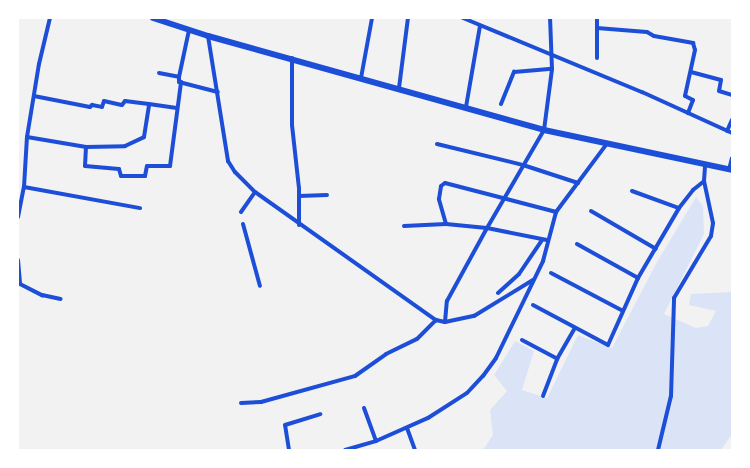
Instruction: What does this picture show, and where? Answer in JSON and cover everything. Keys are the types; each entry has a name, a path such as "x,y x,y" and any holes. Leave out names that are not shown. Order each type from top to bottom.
{"main road":[{"path":"153,18 208,36 292,58 544,130 606,145 731,170"}],"street":[{"path":"18,217 24,188 27,137 42,45 50,18"},
{"path":"361,78 372,18"},
{"path":"399,88 408,18"},
{"path":"463,18 732,133"},
{"path":"445,322 447,301 503,197 544,130 552,69 550,18"},
{"path":"597,18 597,58"},
{"path":"466,107 480,26"},
{"path":"596,28 647,32 654,36 693,43 695,50 685,96 693,100 688,113"},
{"path":"86,147 85,166 119,169 121,176 144,176 147,166 170,166 181,82 179,82 179,77 189,30"},
{"path":"208,36 228,161 235,172 255,192 299,225 436,320 445,322 474,316 533,280"},
{"path":"292,58 292,124 299,196 299,225"},
{"path":"502,104 514,72 552,69"},
{"path":"691,72 721,80 719,91 732,95"},
{"path":"159,73 179,77"},
{"path":"181,82 218,92"},
{"path":"34,96 90,107 92,105 102,107 104,101 122,105 125,101 177,108"},
{"path":"27,137 86,147 119,147 143,138 149,104"},
{"path":"727,131 732,120"},
{"path":"437,144 523,165 578,184"},
{"path":"498,293 519,274 544,240 556,212 606,145"},
{"path":"731,170 732,158"},
{"path":"658,450 671,396 674,298 711,236 714,223 704,181 705,166"},
{"path":"533,305 608,345 638,278 656,249 678,208 693,190 704,181"},
{"path":"446,224 439,199 443,184 503,197 556,212"},
{"path":"24,188 140,208"},
{"path":"632,191 678,208"},
{"path":"241,212 255,192"},
{"path":"299,196 327,195"},
{"path":"591,211 656,249"},
{"path":"243,224 260,286"},
{"path":"404,226 446,224 487,228 544,240"},
{"path":"345,450 376,441 428,418 467,393 483,376 496,358 543,261 544,240"},
{"path":"577,244 638,278"},
{"path":"18,260 20,284 42,295 61,299"},
{"path":"551,273 623,311"},
{"path":"241,402 260,402 355,376 386,354 417,339 436,320"},
{"path":"543,396 557,358 575,328"},
{"path":"522,340 557,358"},
{"path":"364,408 376,441"},
{"path":"289,450 285,425 320,414"},
{"path":"406,428 415,450"}],"shaded area":[{"path":"696,197 703,206 704,234 664,314 696,328 708,326 716,311 689,305 691,294 732,292 732,434 721,450 483,450 493,435 490,410 507,391 494,375 515,341 534,351 522,390 547,398 578,335 612,348 657,262"}]}
